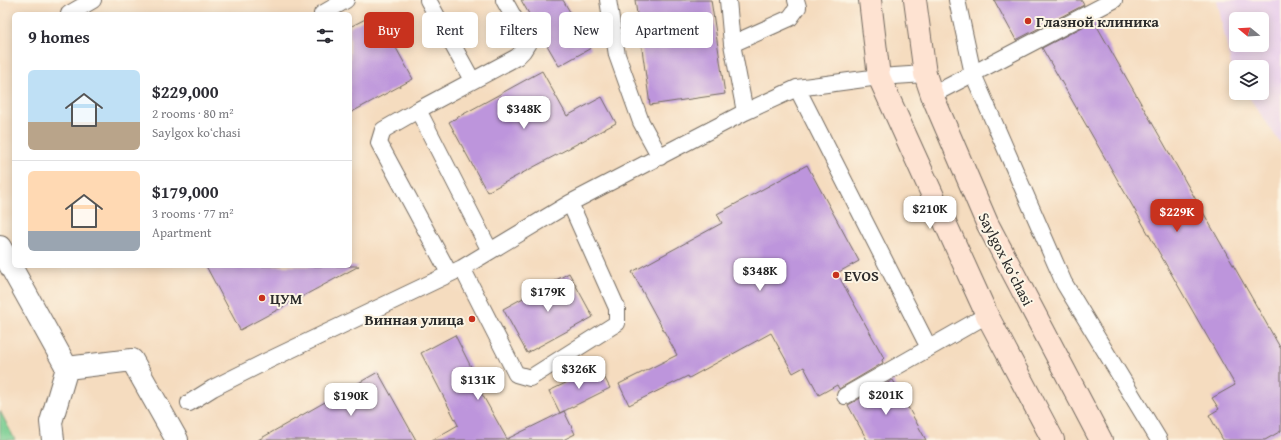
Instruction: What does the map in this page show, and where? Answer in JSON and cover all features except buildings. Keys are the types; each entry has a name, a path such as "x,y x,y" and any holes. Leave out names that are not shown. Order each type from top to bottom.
{"main road":[{"path":"870,0 879,77 987,315 1053,440"},
{"name":"Saylgox koʻchasi","path":"915,0 925,74 932,95 987,223 1101,440"}],"street":[{"path":"0,247 67,368 51,422 53,440"},
{"path":"67,368 132,360 177,440"}],"lane":[{"path":"72,12 93,0"},
{"path":"325,12 346,0"},
{"path":"428,0 472,80"},
{"path":"504,0 528,43 524,51 517,57 472,80 383,130 379,143 516,374 530,378 617,323 617,308 570,203"},
{"path":"608,0 617,55 641,122 660,157"},
{"path":"728,0 732,44 744,112"},
{"path":"732,44 790,18 798,7 796,0"},
{"path":"957,0 973,74 1064,283 1159,440"},
{"path":"932,95 1114,0"},
{"path":"189,403 213,388 267,360 456,271 570,203 744,112 797,88 879,77 925,74"},
{"path":"797,88 929,348"},
{"path":"418,110 490,252"},
{"path":"845,396 987,315"}],"shaded area":[{"path":"1217,0 1281,0 1281,144 1251,100 1269,100 1269,60 1230,60"}],"green space":[{"path":"0,411 15,440 0,440"}],"place":[{"name":"Глазной клиника","path":"1028,21"},
{"name":"EVOS","path":"836,275"},
{"name":"ЦУМ","path":"262,298"},
{"name":"Винная улица","path":"472,319"}]}
